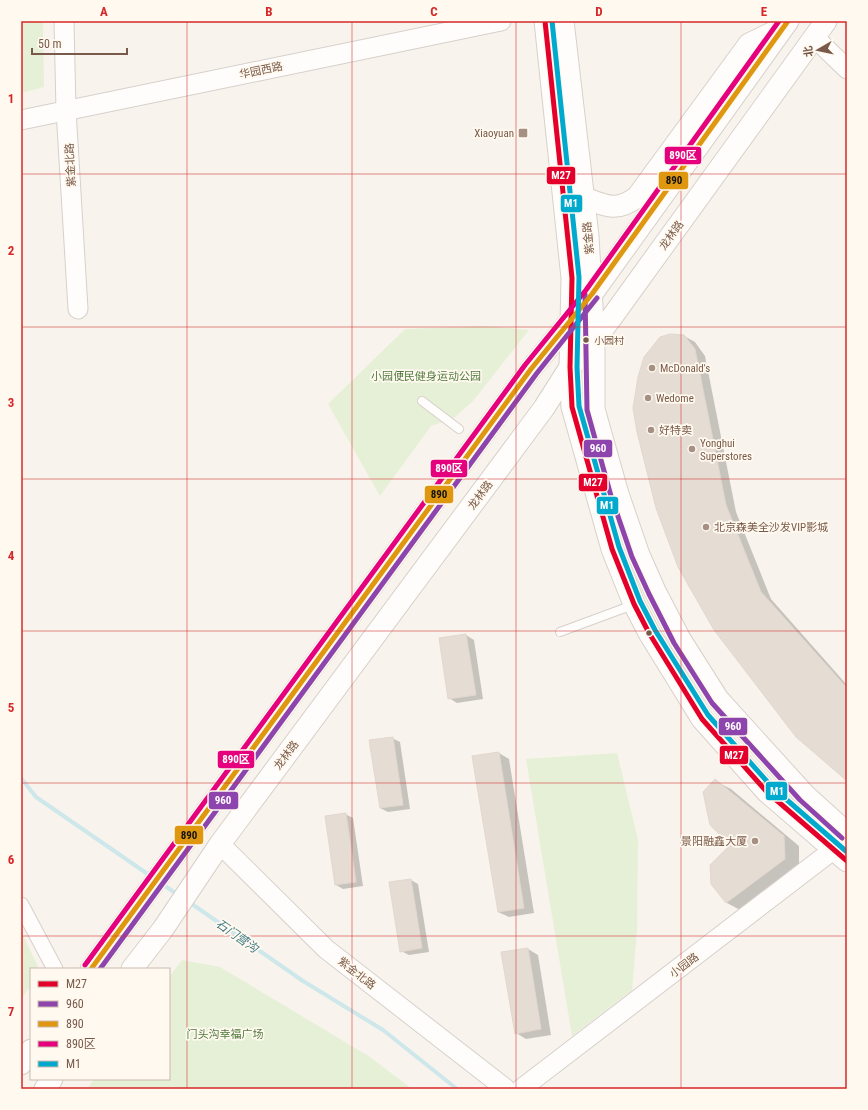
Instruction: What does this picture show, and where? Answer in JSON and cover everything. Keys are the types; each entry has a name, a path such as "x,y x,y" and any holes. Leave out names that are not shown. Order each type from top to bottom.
{"main road":[{"name":"紫金路","path":"545,21 572,278 570,367 574,418 612,549 634,604 668,666 702,719 767,792 842,850"},
{"name":"紫金路","path":"563,21 585,198 592,294 594,409 618,494 639,555 654,591 680,639 718,699 805,795 847,833"},
{"path":"92,968 512,395 592,294 783,23"},
{"path":"585,198 607,206 618,207 628,204 637,197 749,44 783,23"},
{"name":"龙林路","path":"133,968 163,929 220,844 544,408 570,367 594,341 820,29"},
{"path":"21,1064 30,1051"},
{"path":"45,1089 51,1080"}],"street":[{"name":"紫金北路","path":"64,21 66,110 78,309"},
{"name":"华园西路","path":"21,120 502,21"},
{"path":"820,29 847,69"},
{"name":"紫金北路","path":"220,844 326,949 506,1089"},
{"name":"小园路","path":"521,1089 842,850"},
{"path":"21,904 54,968"}],"lane":[{"path":"422,402 460,429"},
{"path":"560,632 634,604"}],"green space":[{"path":"21,21 43,21 44,87 21,93"},
{"name":"小园便民健身运动公园","path":"487,326 529,330 473,401 454,418 431,426 380,496 328,404 405,329"},
{"path":"617,753 638,840 637,930 632,990 572,1036 526,759"},
{"path":"21,931 39,968 30,968 30,986 21,999"},
{"name":"门头沟幸福广场","path":"182,960 220,967 370,1057 412,1089 87,1089 93,1080 170,1080 170,976"}],"building":[{"path":"670,334 684,335 695,349 726,505 761,592 847,688 847,781 796,737 714,630 678,567 656,508 637,432 633,408 638,377 644,357 660,337"},
{"path":"466,634 476,695 448,699 439,638"},
{"path":"393,737 403,805 380,808 369,740"},
{"path":"499,752 524,908 498,912 472,756"},
{"name":"景阳融鑫大厦","path":"715,779 784,836 785,859 726,903 711,884 710,865 730,845 710,825 703,792"},
{"path":"346,813 356,882 335,885 325,816"},
{"path":"411,879 422,948 400,952 389,882"},
{"path":"528,948 541,1029 515,1034 501,952"}],"waterway":[{"name":"石门营沟","path":"21,778 36,797 152,877"},
{"name":"石门营沟","path":"161,883 178,895"},
{"name":"石门营沟","path":"189,902 303,981 383,1030 457,1089"}],"transit line":[{"name":"M27","path":"545,21 572,278 570,367 572,407 612,549 634,604 649,633 702,719 767,792 847,861"},
{"name":"M1","path":"552,21 579,277 577,367 579,406 619,547 640,601 655,630 708,715 772,787 847,852"},
{"name":"890区","path":"85,965 525,365 586,290 779,21"},
{"name":"890","path":"92,968 531,369 592,294 788,21"},
{"name":"960","path":"585,294 587,410 611,496 632,557 649,594 674,643 712,703 800,800 842,838"},
{"name":"960","path":"101,968 537,373 597,298"}],"place":[{"name":"Xiaoyuan","path":"523,133"},
{"name":"小园村","path":"586,340"},
{"name":"McDonald's","path":"652,368"},
{"name":"Wedome","path":"648,398"},
{"name":"好特卖","path":"651,430"},
{"name":"Yonghui Superstores","path":"692,449"},
{"name":"北京森美全沙发VIP影城","path":"706,527"},
{"name":"景阳融鑫大厦","path":"755,841"}]}
